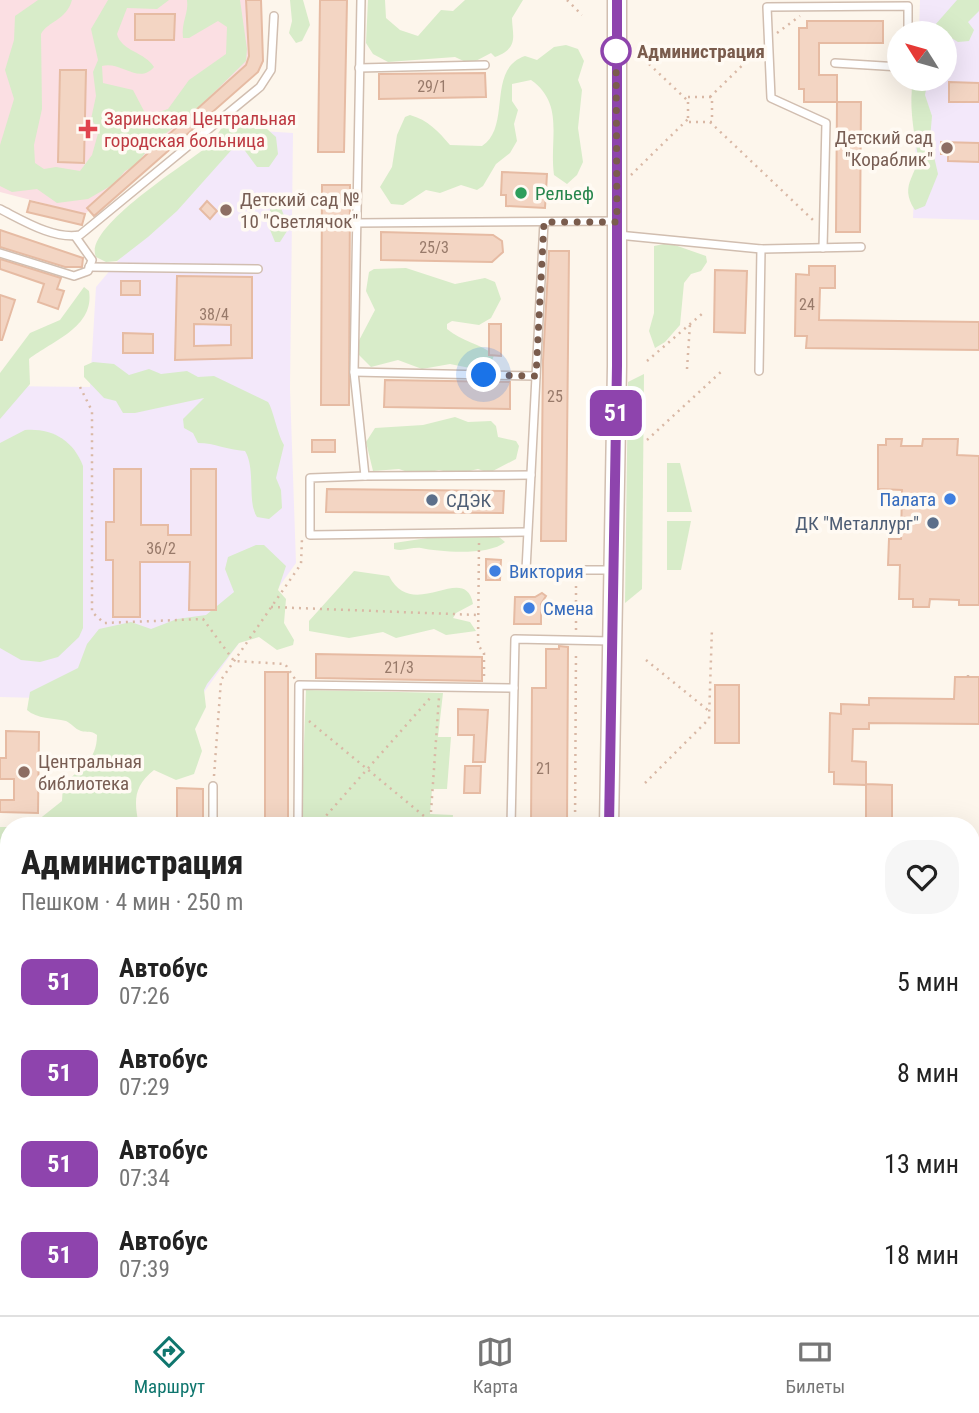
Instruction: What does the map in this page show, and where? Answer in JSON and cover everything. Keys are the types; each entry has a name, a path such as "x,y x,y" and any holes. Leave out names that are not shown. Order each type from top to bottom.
{"street":[{"path":"609,817 617,228 617,0"}],"lane":[{"path":"360,0 354,372 365,477"},
{"path":"823,248 825,123 771,97 767,8 908,6 908,21"},
{"path":"75,236 260,87 271,70 274,16"},
{"path":"835,63 887,66"},
{"path":"359,68 485,65"},
{"path":"0,209 22,222 75,236 87,249 92,260 81,275 74,276 0,253"},
{"path":"356,223 544,222 617,228 761,249 861,247"},
{"path":"544,222 526,570 612,570"},
{"path":"759,371 761,249"},
{"path":"89,267 258,269"},
{"path":"354,372 536,376"},
{"path":"527,532 479,535 310,535 310,478 531,475"},
{"path":"511,817 515,639 611,641"},
{"path":"298,817 299,685 514,688"},
{"path":"213,786 213,817"}],"path":[{"path":"567,0 582,15"},
{"path":"649,64 688,102"},
{"path":"710,122 712,97 688,97 688,122 710,122 823,230"},
{"path":"629,184 629,177 688,119"},
{"path":"647,361 703,313"},
{"path":"687,369 690,324"},
{"path":"647,440 723,370"},
{"path":"80,387 92,411 92,612 104,623 204,619 234,662"},
{"path":"213,786 221,680 301,564 302,537 310,535"},
{"path":"479,535 478,645 484,653 484,688"},
{"path":"575,817 576,570"},
{"path":"271,607 478,615"},
{"path":"645,783 709,719 712,628"},
{"path":"646,660 709,711"},
{"path":"234,662 285,664 299,685"},
{"path":"968,670 968,677"},
{"path":"325,817 440,687"},
{"path":"430,817 440,687"},
{"path":"299,713 425,817"}],"shaded area":[{"name":"Заринская Центральная городская больница","path":"0,0 246,0 249,56 246,65 85,214 0,192"},
{"name":"Детский сад \"Кораблик\"","path":"920,0 979,0 979,220 913,218 918,91 957,91 957,21 919,21"},
{"path":"229,129 293,133 290,389 296,563 197,702 0,697 0,386 90,387 96,287"}],"green space":[{"path":"38,0 72,0 66,12 41,34 42,109 34,145 35,163 44,169 56,167 80,171 92,155 99,130 91,119 96,96 93,72 98,60 91,29 108,0 169,0 157,9 127,8 117,34 123,44 154,67 142,74 109,65 102,66 103,83 133,90 144,111 150,115 168,109 189,80 226,54 227,27 218,21 189,38 183,38 187,0 240,0 247,49 246,61 195,111 152,144 136,165 125,171 114,184 88,199 57,203 37,189 12,192 0,186 0,145 14,99 5,70 14,40 15,16"},
{"path":"290,0 303,0 310,25 302,41 296,43 289,33 292,21"},
{"path":"368,0 385,0 386,18 400,30 418,36 441,10 453,11 465,0 523,0 512,18 513,40 508,49 495,57 491,53 470,64 455,57 388,62 373,54 366,43"},
{"path":"957,0 979,0 979,11 968,22 974,30 969,41 957,41 957,21 939,21"},
{"path":"566,45 578,49 584,61 578,80 582,90 578,128 583,162 577,175 567,184 554,175 552,111 542,89 531,80 512,84 512,101 518,110 514,124 517,141 510,153 496,164 483,186 477,190 461,185 440,193 426,190 403,205 391,204 380,187 392,167 397,135 405,117 410,115 427,123 450,145 482,146 491,137 496,126 502,85 513,63 525,56 537,60 554,47"},
{"path":"912,91 926,91 932,116 930,139 938,174 925,206 915,210 908,193 917,159"},
{"path":"243,116 250,119 255,129 267,129 276,137 278,154 269,167 257,167 240,144 235,146 177,211 148,237 117,261 106,262 96,257 96,245 120,214 208,146 225,124"},
{"path":"273,203 279,203 289,228 280,242 275,242 266,220"},
{"path":"669,243 706,256 707,262 701,271 691,274 684,283 680,325 665,342 655,348 649,331 654,313 654,246"},
{"path":"406,268 455,284 485,278 495,282 501,299 491,318 479,325 452,321 447,324 447,329 453,333 494,355 492,361 475,369 450,364 422,369 398,360 371,367 354,350 375,310 366,291 369,272 374,269"},
{"path":"84,287 89,291 89,304 79,324 29,359 30,384 0,419 0,373 30,333 60,320"},
{"path":"93,362 114,364 129,375 149,369 161,374 187,371 198,377 214,376 268,402 284,445 276,478 281,490 282,508 269,519 257,517 252,503 250,467 245,451 198,443 193,433 184,428 183,419 204,398 135,413 123,413 116,401 104,398 84,377 84,366"},
{"path":"644,374 642,589 625,603 628,382"},
{"path":"455,417 468,422 491,421 496,426 498,437 516,441 519,446 516,459 489,473 478,469 457,474 439,470 416,475 399,469 373,471 366,442 375,428 423,425"},
{"path":"25,430 44,431 60,438 74,449 83,466 83,628 79,637 58,657 40,662 21,660 0,648 0,443"},
{"path":"667,463 680,463 692,512 667,512"},
{"path":"667,521 691,521 681,570 667,570"},
{"path":"461,533 499,537 505,542 476,551 394,549 394,543"},
{"path":"256,545 264,545 286,566 278,590 286,599 284,623 294,640 293,645 277,650 259,637 239,643 204,690 206,707 195,729 202,751 194,774 176,780 154,770 139,789 137,817 42,817 62,801 63,784 91,758 97,735 83,732 66,721 31,713 27,710 30,692 78,668 87,644 99,629 131,622 151,629 177,619 206,615 234,592 225,569 228,557"},
{"path":"354,571 389,576 399,589 411,594 460,588 468,592 473,604 456,613 453,618 470,622 476,631 446,635 434,629 396,638 383,632 349,638 309,631 309,621"},
{"path":"306,690 443,693 438,737 451,737 447,789 432,789 430,814 453,817 301,817"}],"building":[{"path":"246,0 261,0 263,61 258,72 94,216 87,208 246,65 249,56"},
{"path":"320,0 347,0 344,152 318,152"},
{"path":"135,14 175,14 174,40 135,40"},
{"path":"807,21 883,21 883,43 819,43 819,75 837,75 837,102 804,102 804,89 799,89 799,28 807,28"},
{"path":"60,70 86,70 84,163 58,162"},
{"path":"485,73 486,97 379,99 379,74"},
{"path":"957,82 979,83 979,102 949,102 949,91 957,91"},
{"path":"837,102 861,102 860,232 836,232"},
{"path":"941,142 979,143 979,162 948,161 948,154 941,154"},
{"path":"502,172 547,174 545,208 506,206 506,195 501,195"},
{"path":"322,185 350,185 349,405 321,405"},
{"path":"30,201 85,214 82,225 27,212"},
{"path":"207,201 217,211 210,219 200,209"},
{"path":"0,230 83,258 82,267 65,267 0,247"},
{"path":"381,232 493,235 502,241 503,252 492,262 381,260"},
{"path":"549,251 569,251 566,541 541,541 543,361"},
{"path":"0,259 61,278 57,289 64,291 58,309 38,302 44,284 0,269"},
{"path":"809,266 835,266 835,288 820,288 819,320 979,322 979,350 806,348 807,336 795,336 796,274 809,275"},
{"path":"715,270 747,271 745,333 714,332"},
{"path":"177,276 252,277 252,358 175,360","holes":["194,324 231,325 231,345 194,346"]},
{"path":"121,281 140,281 140,295 121,295"},
{"path":"0,295 15,300 2,340 0,340"},
{"path":"489,324 501,324 501,356 489,355"},
{"path":"123,333 153,334 153,353 123,353"},
{"path":"385,380 510,382 510,409 384,407"},
{"path":"886,439 902,439 901,446 922,446 923,439 958,439 957,455 979,456 979,605 959,605 959,600 930,599 929,607 913,607 913,599 899,599 900,565 888,565 889,539 901,539 902,490 878,489 878,445 886,445"},
{"path":"312,440 335,440 335,452 312,452"},
{"path":"114,469 141,469 141,525 168,525 168,535 191,535 191,469 216,469 216,610 189,610 190,562 140,562 140,617 113,617 113,560 106,560 106,522 114,522"},
{"path":"327,489 504,491 503,513 326,512"},
{"path":"486,559 501,560 500,580 486,580"},
{"path":"542,593 546,596 541,604 541,624 514,624 515,597 535,597"},
{"path":"559,646 568,647 567,817 531,817 532,688 546,688 546,649 559,649"},
{"path":"316,654 482,657 482,681 316,678"},
{"path":"265,672 288,672 288,817 265,817"},
{"path":"955,677 979,677 979,724 869,723 869,729 853,729 852,761 866,762 866,784 892,785 892,817 866,817 866,785 834,784 834,772 829,772 830,713 841,714 841,704 869,705 869,698 954,699"},
{"path":"715,685 739,685 739,743 715,743"},
{"path":"458,709 488,710 485,762 473,762 474,735 458,735"},
{"path":"6,731 39,732 38,813 0,812 0,800 14,800 14,779 0,779 0,758 6,758"},
{"path":"465,766 481,766 480,793 464,793"},
{"path":"177,788 203,789 203,817 177,817"}],"bus line":[{"name":"51","path":"609,817 617,366 617,0"}],"place":[{"name":"Администрация","path":"616,51"},
{"name":"Заринская Центральная городская больница","path":"88,129"},
{"name":"Детский сад \"Кораблик\"","path":"947,148"},
{"name":"Рельеф","path":"521,193"},
{"name":"Детский сад № 10 \"Светлячок\"","path":"226,210"},
{"name":"Палата","path":"950,499"},
{"name":"СДЭК","path":"432,500"},
{"name":"ДК \"Металлург\"","path":"933,523"},
{"name":"Виктория","path":"495,571"},
{"name":"Смена","path":"529,608"},
{"name":"Центральная библиотека","path":"24,772"}],"route":[{"path":"484,375 536,376 544,222 617,222 616,51"}]}
